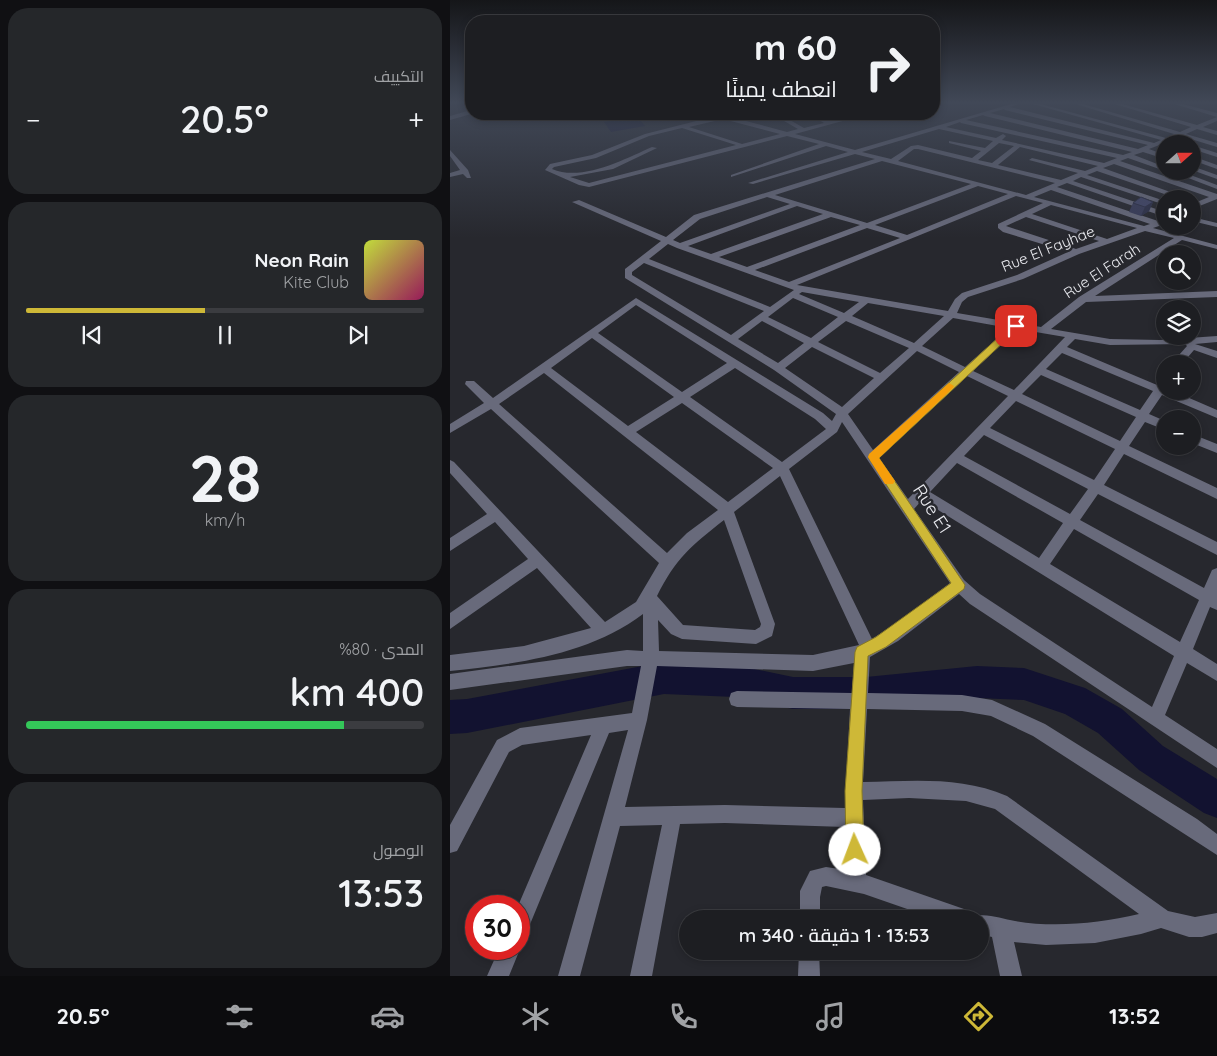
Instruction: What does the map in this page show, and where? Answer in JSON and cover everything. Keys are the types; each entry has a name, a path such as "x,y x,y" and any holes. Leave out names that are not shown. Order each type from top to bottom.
{"street":[{"path":"616,148 594,157 556,164 548,169 559,176 589,185 730,148"},
{"path":"559,176 611,168 657,150 654,148"},
{"path":"733,176 801,155 818,148"},
{"path":"839,148 1217,248"},
{"path":"751,183 870,148"},
{"path":"892,162 912,148"},
{"path":"917,148 939,151 1062,181 1156,212"},
{"path":"939,151 944,148"},
{"path":"975,148 986,150"},
{"path":"974,160 989,148"},
{"path":"994,165 1016,148"},
{"path":"1031,148 1104,165"},
{"path":"1020,172 1044,148"},
{"path":"1083,148 1125,156 1156,165"},
{"path":"1129,148 1156,154"},
{"path":"1027,197 1145,148"},
{"path":"784,150 826,161"},
{"path":"1201,150 1217,155"},
{"path":"450,152 468,174 450,174"},
{"path":"666,157 672,162"},
{"path":"772,310 644,260 697,217 881,159"},
{"path":"1032,160 1083,174 1156,200"},
{"path":"1113,161 1216,197"},
{"path":"1201,161 1217,166"},
{"path":"1096,168 1161,190"},
{"path":"1201,171 1217,177"},
{"path":"1197,180 1217,187"},
{"path":"748,270 978,184"},
{"path":"1049,187 1156,220"},
{"path":"789,285 1014,194"},
{"path":"768,195 909,238"},
{"path":"1201,203 1216,197"},
{"path":"576,202 680,246 789,285 796,292 844,318 916,347 1013,397 1217,494"},
{"path":"1050,203 1023,214 1002,226 1006,230 1076,252"},
{"path":"680,246 797,204"},
{"path":"712,258 831,214"},
{"path":"1023,214 1106,241"},
{"path":"1201,221 1217,225"},
{"name":"Rue El Fayhae","path":"842,413 952,315 958,300 965,295 1028,274 1076,252 1156,224"},
{"name":"Rue El Farah","path":"1042,331 1082,300 1180,238"},
{"name":"Rue E1","path":"644,260 628,271 630,279 778,368 842,413 959,585 975,599 1217,759"},
{"path":"730,340 763,318 796,292 867,300 1110,342 1156,343"},
{"path":"1082,300 1217,294"},
{"path":"778,368 867,300"},
{"path":"450,429 492,404 545,368 632,302 639,302 820,416 834,430"},
{"path":"763,318 882,378"},
{"path":"873,457 1016,326"},
{"path":"591,333 783,469 865,651 858,702 854,791 856,882"},
{"path":"908,508 1072,336"},
{"path":"1201,341 1217,339"},
{"path":"1194,345 1217,355"},
{"path":"1060,348 1156,383"},
{"path":"628,432 735,363"},
{"path":"545,368 727,509 768,624 767,631 756,637 682,632 676,629 648,597"},
{"path":"1039,370 1156,422"},
{"path":"470,384 668,562"},
{"path":"1041,566 1098,486 1156,395"},
{"path":"1195,400 1215,409"},
{"path":"450,663 485,660 552,646 603,630 623,621 642,606 668,562 692,537 834,430 842,413"},
{"path":"982,429 1098,486 1217,549"},
{"path":"1201,442 1217,449"},
{"path":"956,457 1212,600"},
{"path":"453,473 496,515 603,630"},
{"path":"921,493 1217,672"},
{"path":"450,544 496,515"},
{"path":"450,622 538,560"},
{"path":"1156,717 1182,652 1212,600 1217,574"},
{"path":"450,682 627,658 652,657 813,663 839,659 865,651 959,585"},
{"path":"569,976 639,720 652,657 652,628 648,597"},
{"path":"737,699 962,703 992,708 1039,730 1190,826 1217,846"},
{"path":"450,844 503,746 520,737 639,720"},
{"path":"530,901 604,725"},
{"path":"854,791 942,790 984,795 1001,802 1161,918 1189,928 1201,928 1217,923"},
{"path":"613,817 673,814 854,818"},
{"path":"641,976 673,814"},
{"path":"810,910 810,896 816,879 823,875 856,882 938,910"},
{"path":"989,927 1001,932 1052,936 1141,926 1161,918"},
{"path":"1001,932 1011,976"},
{"path":"498,976 505,960"},
{"path":"808,976 809,960"}],"building":[{"path":"1141,197 1153,202 1145,207 1133,203"}],"waterway":[{"path":"450,717 467,716 664,678 735,681 793,693 866,693 977,682 1024,684 1073,700 1110,721 1151,758 1217,800"}],"slow traffic":[{"path":"889,481 873,457 949,386"}],"route":[{"path":"855,850 854,791 862,652 881,642 959,585 873,457 1016,326"}]}
